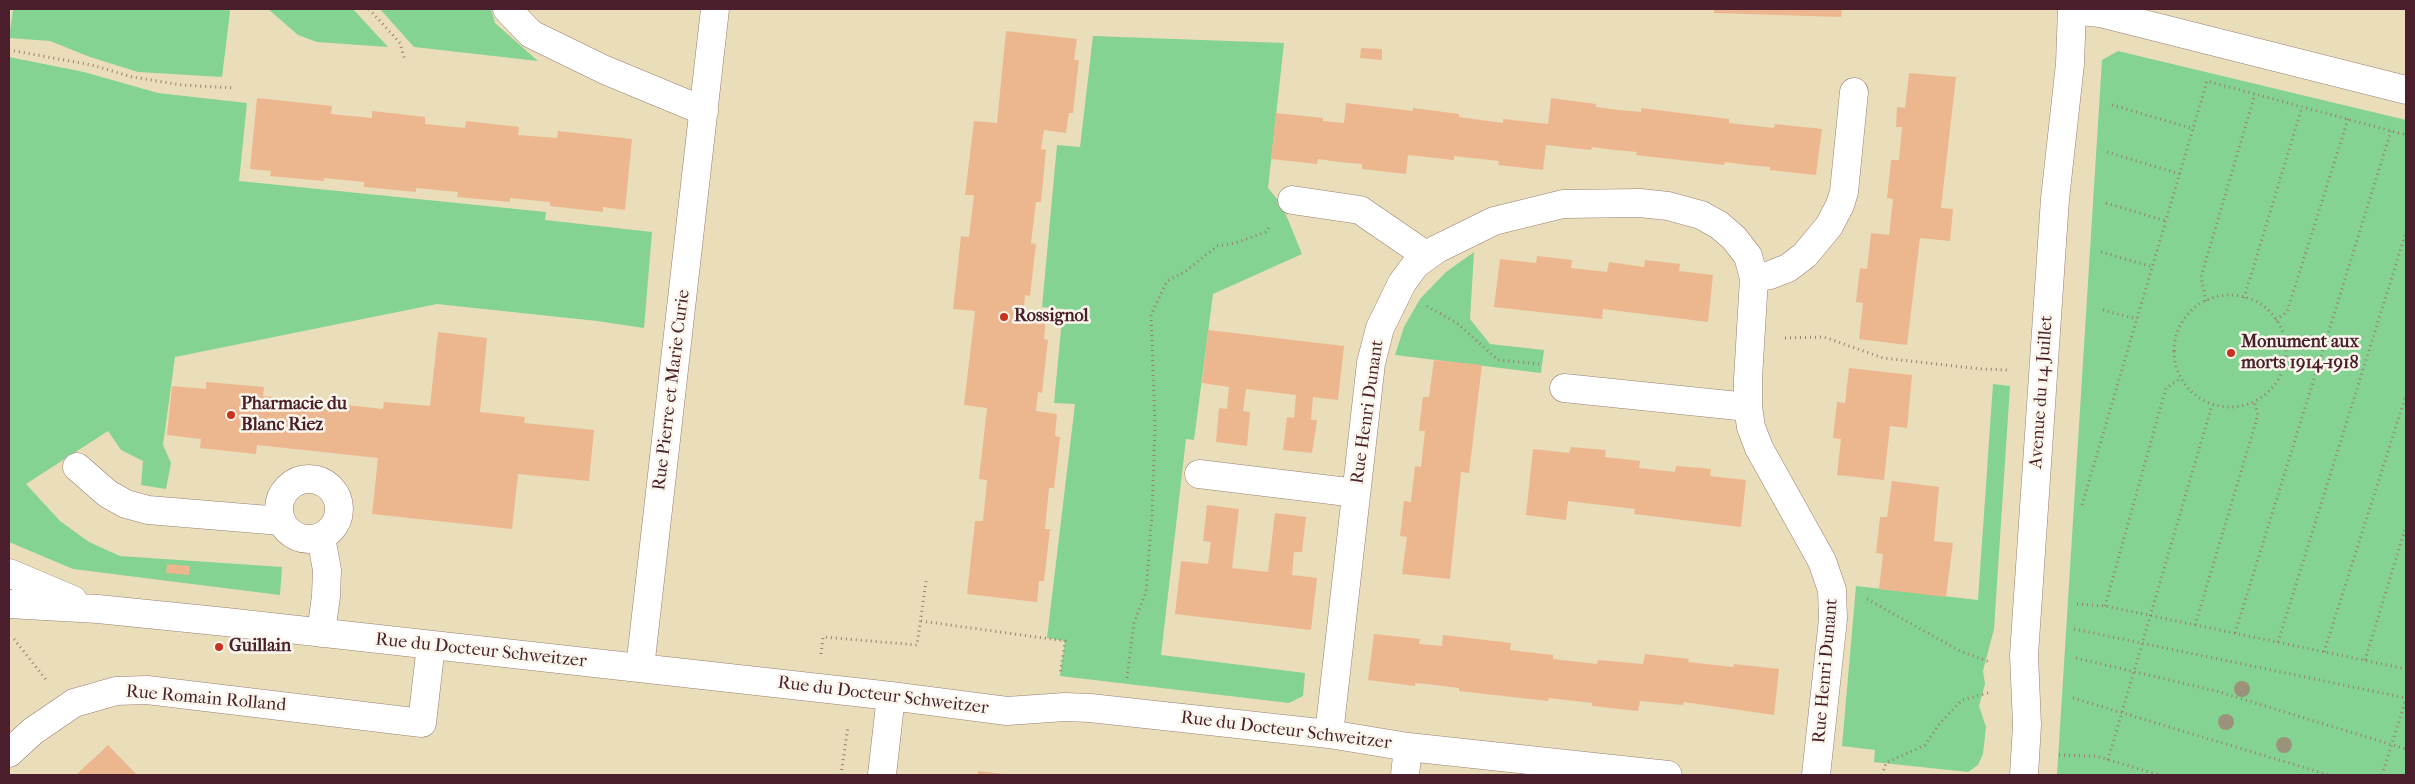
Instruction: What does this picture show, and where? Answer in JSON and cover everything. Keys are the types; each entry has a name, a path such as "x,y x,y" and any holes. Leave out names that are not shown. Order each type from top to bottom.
{"street":[{"path":"508,9 531,34 548,43 704,111"},
{"name":"Rue Pierre et Marie Curie","path":"640,668 715,9"},
{"path":"2072,9 2100,13 2406,90"},
{"name":"Avenue du 14 Juillet","path":"2025,763 2027,725 2024,655 2054,199 2069,74 2072,9"},
{"path":"1754,278 1770,275 1788,268 1805,255 1829,226 1840,205 1844,192 1854,92"},
{"path":"1292,200 1360,210 1427,256"},
{"name":"Rue Henri Dunant","path":"1329,734 1372,364 1380,328 1402,283 1416,264 1437,249 1494,222 1563,204 1640,203 1668,206 1701,215 1719,224 1734,238 1748,256 1754,278 1748,407 1751,427 1759,448 1822,560 1832,590 1832,619 1816,775"},
{"path":"1564,388 1748,407"},
{"path":"78,467 108,494 126,504 148,510 281,521"},
{"name":"Rue Henri Dunant","path":"1199,474 1356,493"},
{"path":"300,480 319,480 328,486 338,503 335,523 321,537 309,539 298,537 288,531 281,521 279,501 284,492 300,480"},
{"path":"321,537 327,570 321,633"},
{"name":"Rue du Docteur Schweitzer","path":"9,573 98,609"},
{"name":"Rue du Docteur Schweitzer","path":"9,604 98,609 891,696 1007,711 1065,707 1090,708 1329,734 1408,747 1668,775"},
{"name":"Rue Romain Rolland","path":"9,753 33,731 67,707 74,703 116,691 147,690 422,723 431,645"},
{"path":"882,775 891,696"},
{"path":"1405,775 1408,747"}],"path":[{"path":"370,9 400,43 405,61"},
{"path":"9,50 92,65 132,77 182,84 233,88"},
{"path":"2082,506 2207,81 2406,135"},
{"path":"2206,301 2201,277 2255,94"},
{"path":"2112,105 2194,129"},
{"path":"2244,298 2302,107"},
{"path":"2276,320 2287,312 2348,119"},
{"path":"2235,633 2391,131"},
{"path":"2107,152 2180,174"},
{"path":"1126,684 1134,623 1146,592 1151,524 1155,426 1151,315 1167,281 1186,271 1217,246 1236,243 1266,232 1278,216 1282,205 1292,200"},
{"path":"2106,203 2166,221"},
{"path":"2278,642 2406,232"},
{"path":"2101,252 2153,267"},
{"path":"1402,283 1429,308 1457,323 1498,360 1548,365 1564,388"},
{"path":"2234,295 2244,298 2253,300 2269,311 2276,320 2286,345 2284,364 2277,382 2264,396 2246,405 2229,407 2212,405 2198,397 2185,385 2181,378 2177,370 2174,354 2176,336 2184,319 2198,305 2215,297 2234,295"},
{"path":"2103,310 2137,320"},
{"path":"1750,338 1824,337 1883,358 1981,369 2043,371"},
{"path":"2105,606 2166,388 2181,378"},
{"path":"2324,652 2406,395"},
{"path":"2195,625 2258,415 2254,401"},
{"path":"2108,760 2212,405"},
{"path":"2365,660 2406,526"},
{"path":"1832,590 1859,594 1960,651 1997,665"},
{"path":"2078,604 2105,606 2406,669"},
{"path":"921,621 1065,641 1060,676 1069,677"},
{"path":"2074,629 2406,699 2382,775"},
{"path":"9,632 67,707"},
{"path":"2076,658 2216,691 2406,749"},
{"path":"1882,775 1886,763 1925,745 1940,723 1962,700 1997,690"},
{"path":"2073,698 2329,775"},
{"path":"2025,763 2096,756 2159,775"}],"green space":[{"path":"13,9 229,9 222,77 138,72 90,57 50,41 9,38"},
{"path":"268,9 353,9 388,47 317,42 298,35"},
{"path":"380,9 491,9 495,23 538,61 414,47"},
{"path":"1093,36 1284,43 1268,188 1282,205 1302,254 1213,294 1194,440 1186,439 1161,655 1305,673 1303,696 1289,703 1060,676 1065,641 1047,638 1075,404 1054,403 1063,309 1042,307 1057,145 1080,147"},
{"path":"2118,51 2406,120 2406,775 2057,775 2102,60"},
{"path":"9,57 84,72 158,93 247,103 239,181 546,212 545,220 652,232 644,328 597,321 437,304 175,357 163,445 171,463 166,489 141,485 143,461 121,450 108,431 26,484 60,521 89,542 120,556 282,567 280,595 73,569 9,542"},
{"path":"1474,252 1470,319 1490,344 1544,350 1541,373 1395,355 1404,327 1420,299 1446,272"},
{"path":"1993,384 2010,386 1994,629 1983,671 1985,684 1979,706 1986,727 1983,754 1978,765 1968,772 1874,762 1875,750 1842,746 1856,586 1978,600"}],"building":[{"path":"1714,9 1842,9 1841,17 1714,13"},
{"name":"Rossignol","path":"1006,31 1077,39 1074,60 1079,60 1073,113 1069,113 1066,133 1044,130 1041,149 1046,150 1041,202 1036,202 1031,243 1036,244 1030,296 1025,295 1023,316 1046,318 1044,339 1048,340 1042,393 1038,392 1036,411 1057,414 1055,436 1060,437 1054,488 1049,488 1045,529 1050,529 1044,581 1039,581 1037,602 967,594 975,521 983,521 987,480 979,479 987,408 964,405 975,311 953,309 961,236 969,237 974,195 965,195 974,121 997,123"},
{"path":"1361,48 1382,49 1382,60 1360,58"},
{"path":"1909,73 1956,77 1941,208 1953,209 1950,241 1920,238 1907,345 1859,339 1863,303 1856,302 1860,268 1867,269 1871,233 1889,235 1893,199 1887,198 1891,160 1899,160 1902,127 1896,127 1897,107 1905,108"},
{"path":"257,98 332,106 331,114 372,118 372,111 425,117 425,124 465,128 466,121 519,127 518,135 557,138 558,131 632,139 625,210 603,207 603,212 550,206 550,202 510,198 510,202 457,197 458,192 416,188 416,192 364,187 364,182 324,178 324,181 270,176 271,171 250,169"},
{"path":"1551,98 1596,104 1596,107 1618,110 1641,112 1641,108 1729,119 1729,123 1774,128 1775,124 1822,129 1816,175 1770,170 1770,167 1725,162 1724,165 1636,155 1637,152 1592,147 1591,150 1546,145 1543,170 1498,165 1499,161 1454,156 1454,160 1408,155 1406,174 1362,169 1362,164 1318,159 1317,164 1271,159 1276,113 1323,118 1323,121 1344,123 1346,103 1413,111 1413,108 1459,114 1459,117 1503,123 1503,119 1548,124"},
{"path":"1537,256 1572,260 1571,268 1607,272 1609,262 1644,267 1645,260 1680,264 1679,271 1713,275 1708,322 1603,309 1602,319 1494,307 1500,259 1536,263"},
{"path":"1208,330 1344,346 1338,400 1313,397 1311,420 1317,420 1312,453 1283,450 1287,417 1294,418 1296,395 1246,389 1243,411 1250,412 1247,446 1216,442 1219,408 1227,409 1229,387 1202,383"},
{"path":"438,332 487,338 480,412 525,417 524,423 594,430 589,481 518,474 512,529 372,514 378,458 257,445 256,454 200,448 201,439 167,435 172,386 206,389 206,382 264,387 263,396 383,409 384,402 430,406"},
{"path":"1434,360 1482,365 1469,473 1461,472 1450,579 1402,574 1407,537 1400,536 1404,501 1411,502 1415,466 1421,467 1425,431 1419,431 1422,404 1423,397 1429,397"},
{"path":"1849,368 1912,375 1907,428 1890,426 1884,480 1837,475 1841,439 1833,438 1837,402 1845,403"},
{"path":"1571,447 1606,450 1605,457 1640,461 1639,468 1675,472 1676,466 1711,469 1710,476 1746,480 1741,527 1634,514 1635,509 1568,501 1566,520 1526,515 1533,449 1569,453"},
{"path":"1892,481 1939,487 1934,541 1953,543 1946,597 1879,589 1883,554 1876,553 1880,517 1887,517"},
{"path":"1207,505 1239,509 1232,568 1268,572 1275,513 1306,517 1302,552 1294,552 1292,575 1317,578 1311,630 1175,614 1181,561 1208,564 1211,542 1203,541"},
{"path":"167,564 190,566 189,575 166,573"},
{"path":"1374,634 1420,639 1419,644 1442,646 1443,635 1511,643 1510,650 1553,655 1553,659 1597,664 1598,660 1643,664 1645,654 1689,659 1688,662 1733,667 1734,664 1779,669 1774,715 1684,702 1683,705 1640,701 1638,711 1592,706 1592,703 1549,698 1548,701 1459,691 1459,688 1426,684 1415,683 1415,686 1368,680"},
{"path":"108,745 137,775 76,775"},
{"path":"978,771 1003,774 1003,775 978,775"}],"place":[{"name":"Rossignol","path":"1004,317"},
{"name":"Monument aux morts 1914-1918","path":"2231,353"},
{"name":"Pharmacie du Blanc Riez","path":"231,415"},
{"name":"Guillain","path":"219,647"}]}
